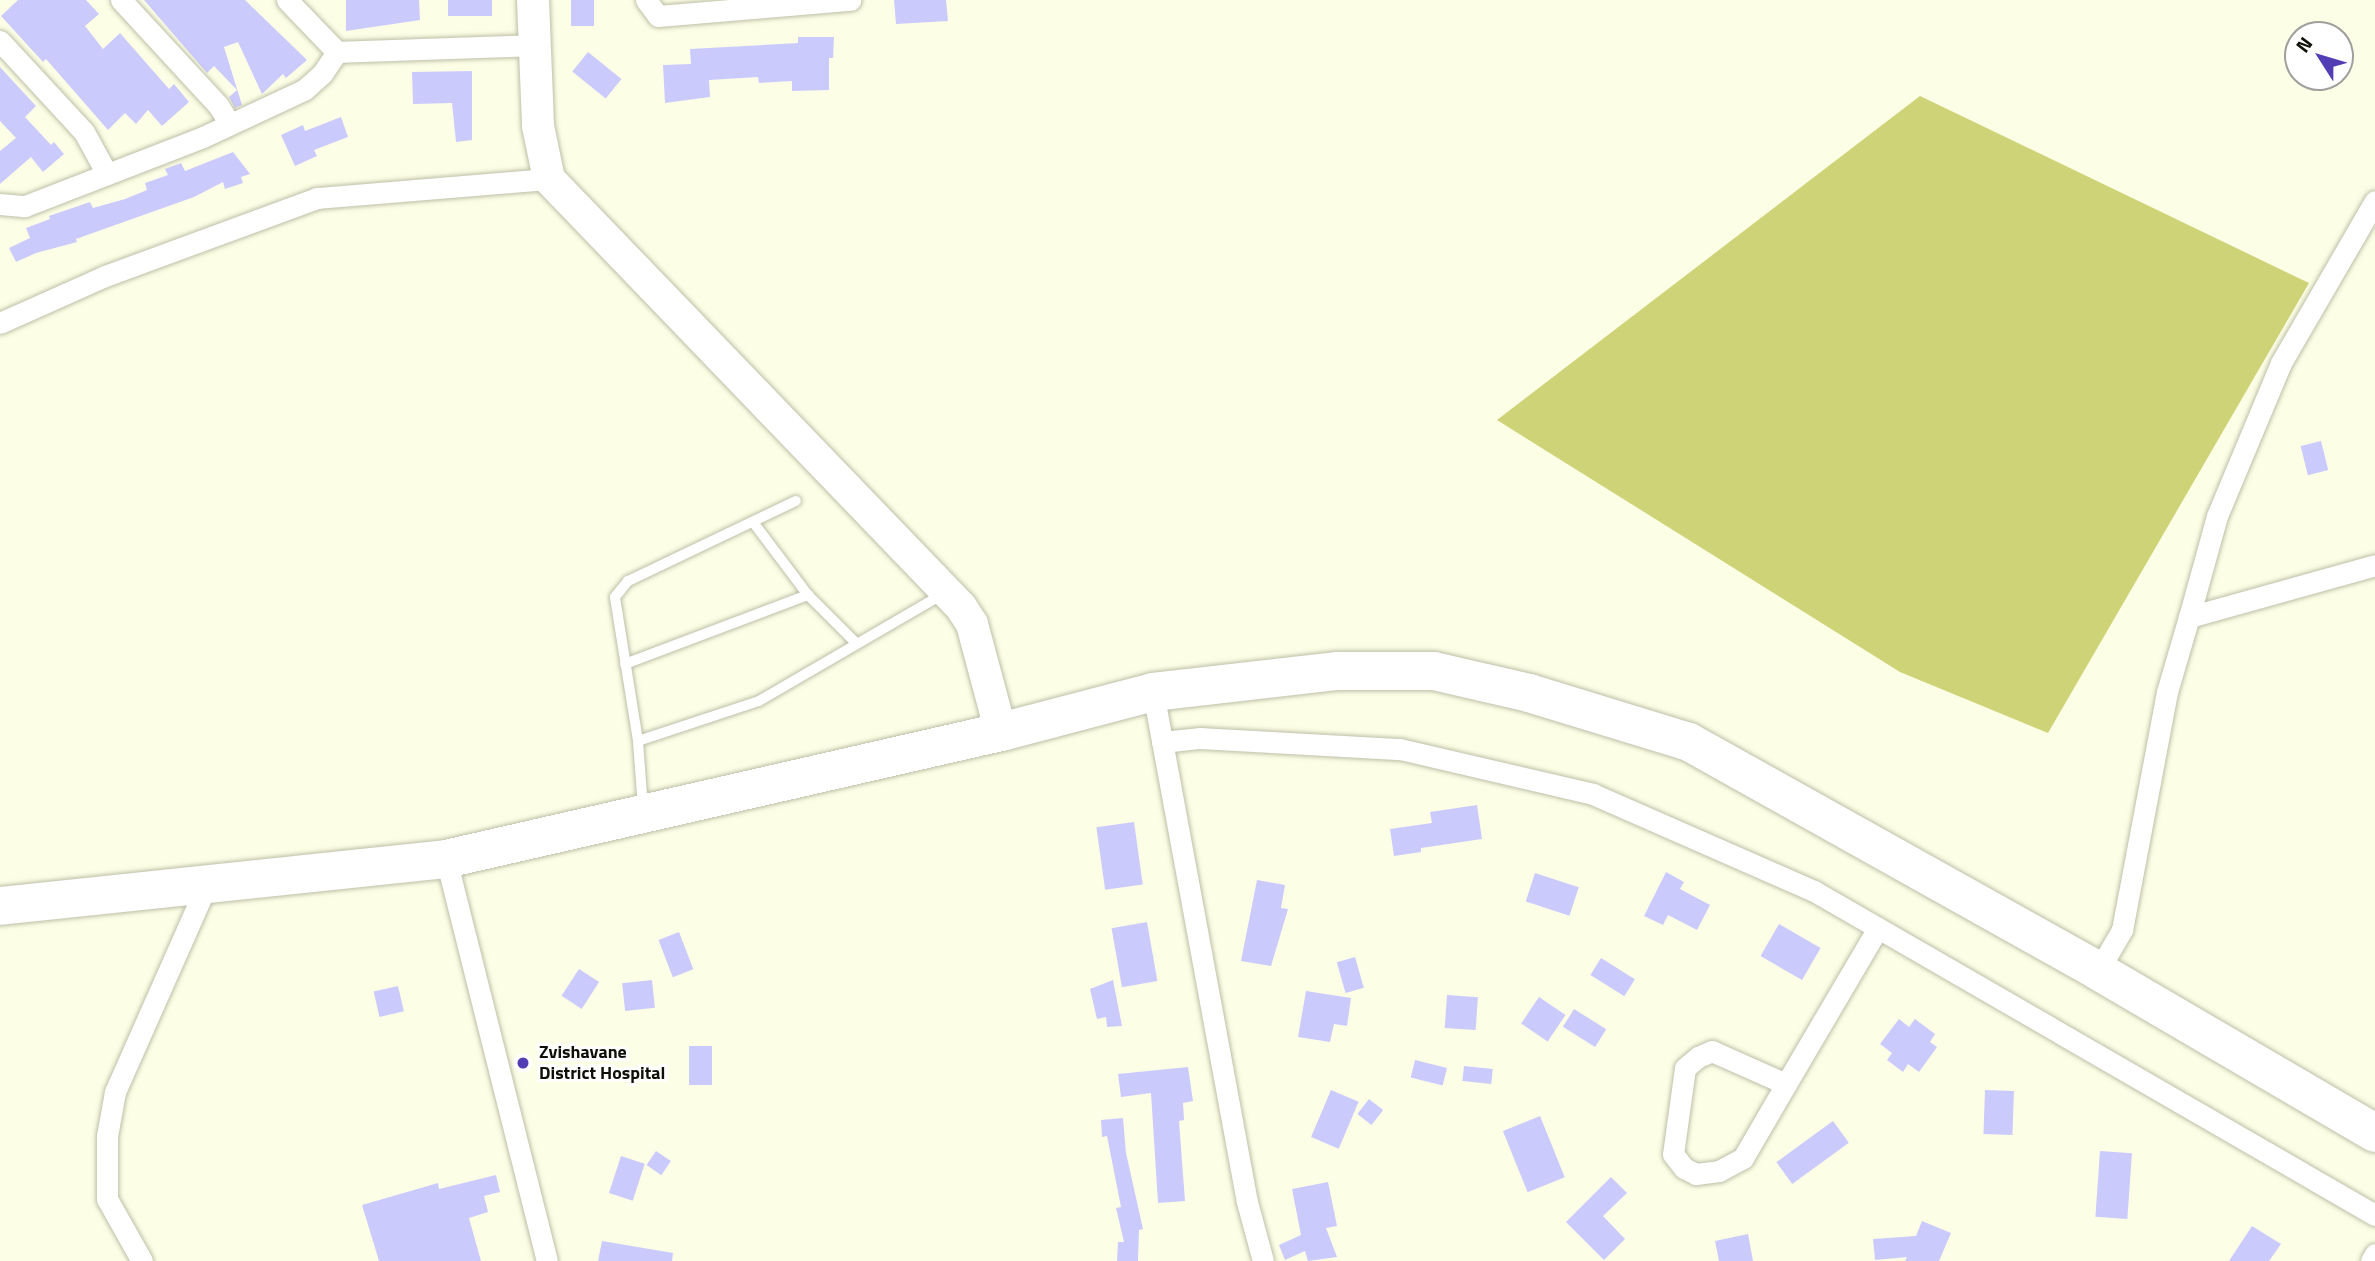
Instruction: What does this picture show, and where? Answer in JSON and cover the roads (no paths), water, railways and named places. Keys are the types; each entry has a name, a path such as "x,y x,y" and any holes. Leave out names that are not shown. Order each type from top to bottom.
{"highway":[{"path":"0,906 446,859 1001,732 1153,692 1338,671 1434,671 1529,693 1689,742 2098,971 2375,1133"}],"street":[{"path":"121,0 218,105 230,124"},
{"path":"287,0 337,52 535,45"},
{"path":"533,0 538,126 549,179 948,592 972,624 1001,732"},
{"path":"646,0 658,16 850,0"},
{"path":"0,41 84,132 107,174"},
{"path":"0,204 26,206 230,124 304,89 323,74 337,52"},
{"path":"0,323 105,276 317,198 549,179"},
{"path":"2098,971 2122,930 2167,692 2217,516 2281,363 2375,201"},
{"path":"2189,617 2375,565"},
{"path":"1153,692 1247,1202 1263,1261"},
{"path":"1162,742 1201,738 1400,749 1593,794 1814,891 2375,1215"},
{"path":"446,859 547,1261"},
{"path":"142,1261 107,1199 109,1125 116,1091 207,884"},
{"path":"1786,1084 1712,1051 1698,1057 1685,1068 1673,1154 1684,1168 1696,1174 1719,1171 1743,1158 1878,928"},
{"path":"2371,1261 2375,1254"}],"lane":[{"path":"643,815 638,741 615,597 628,581 796,501"},
{"path":"753,522 808,595 856,644"},
{"path":"638,741 759,701 948,592"},
{"path":"625,664 808,595"}],"place":[{"name":"Zvishavane District Hospital","path":"523,1063"}]}
